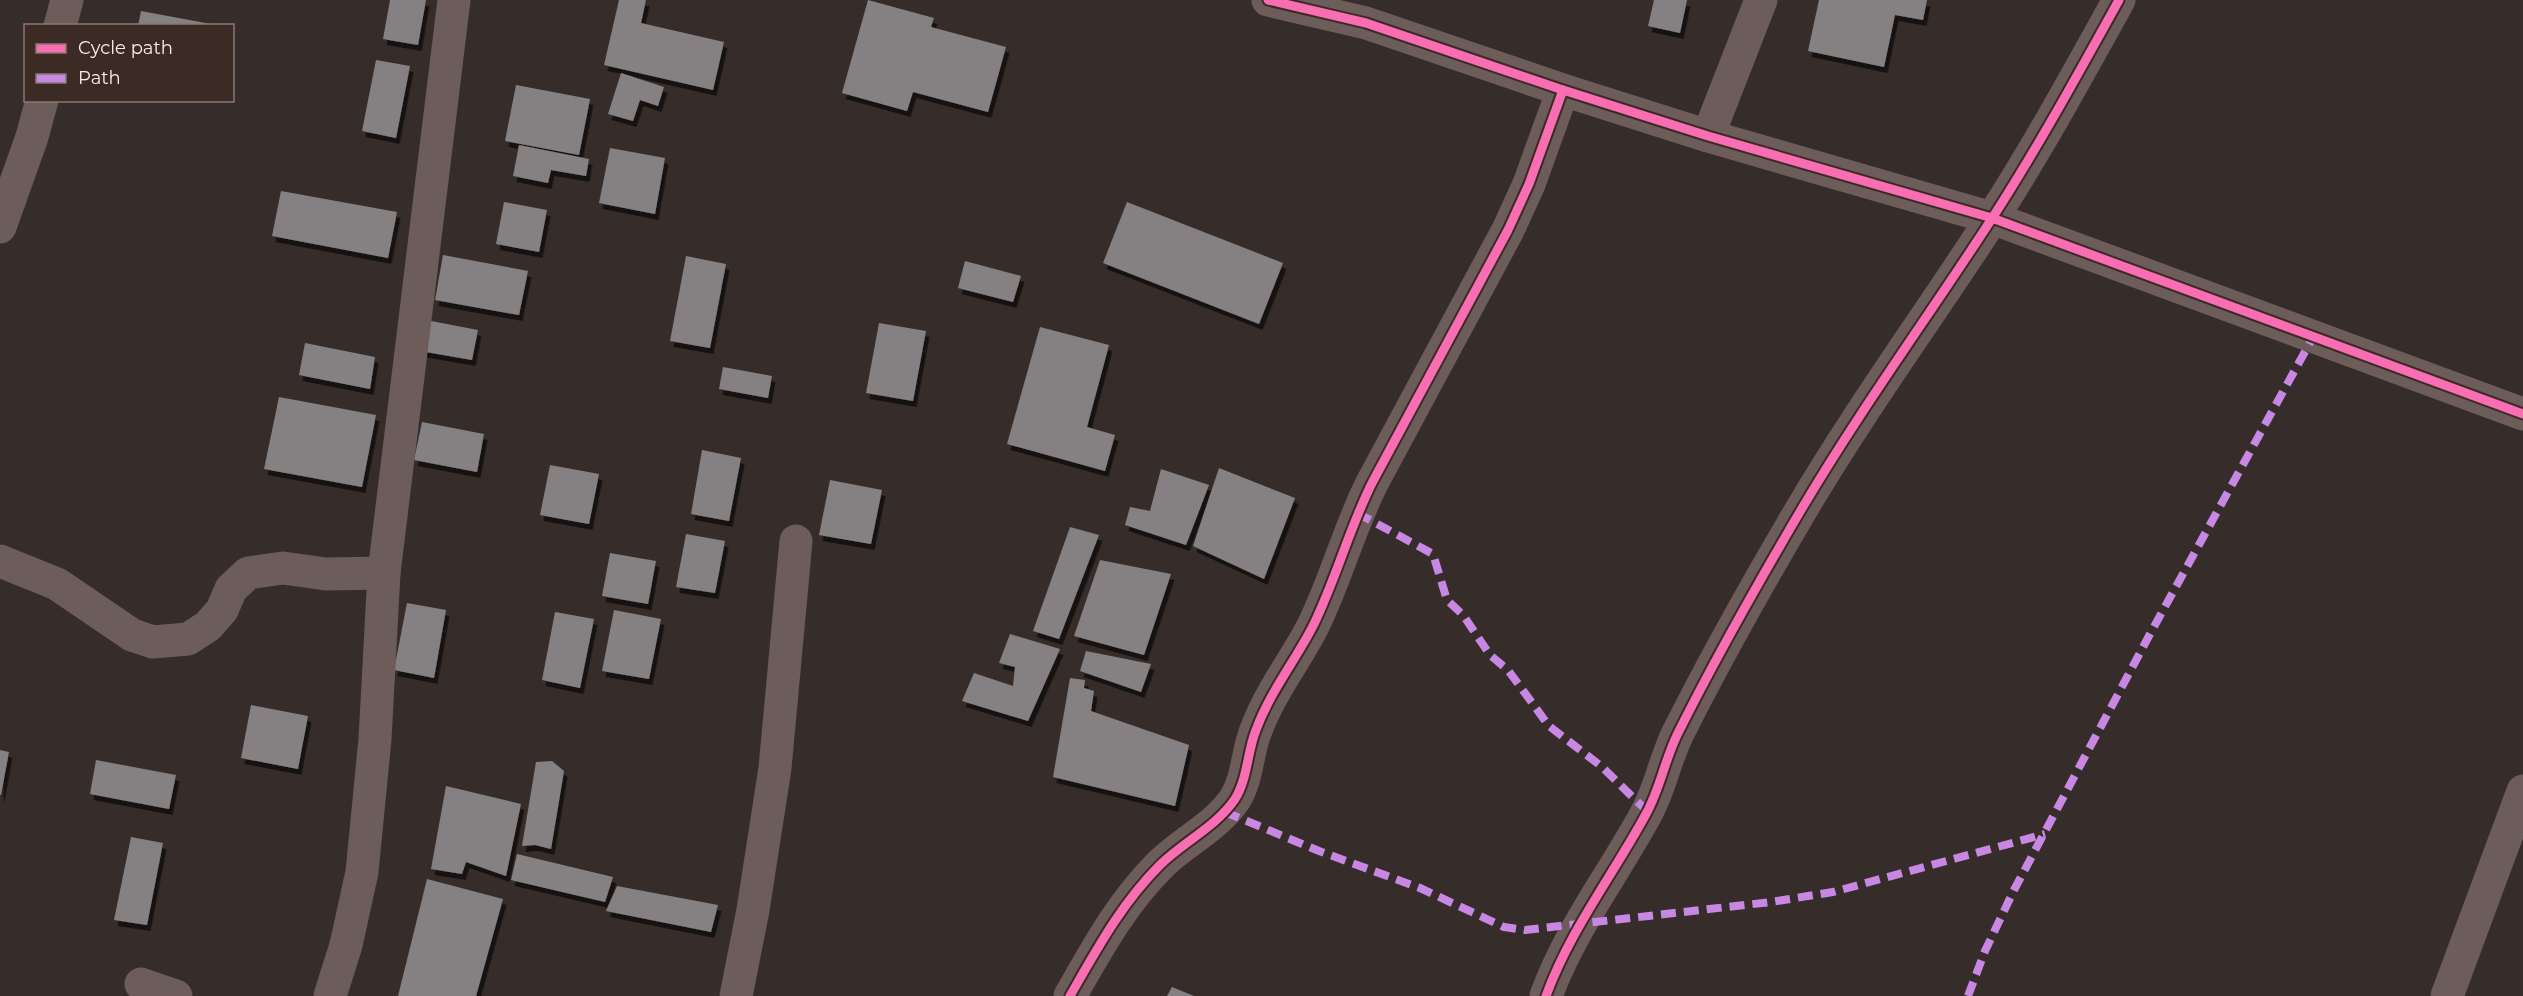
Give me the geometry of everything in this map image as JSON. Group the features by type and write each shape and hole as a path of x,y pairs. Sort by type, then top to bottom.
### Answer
{"street":[{"path":"61,24 67,0"},
{"path":"330,996 346,945 362,872 375,739 384,573 454,0"},
{"path":"1268,0 1369,11 1563,90 1708,136 1992,218 2523,414"},
{"path":"1708,136 1761,0"},
{"path":"1546,996 1554,975 1581,923 1648,812 1677,736 1718,656 1799,513 1836,450 1992,218 2070,89 2119,0"},
{"path":"1070,996 1117,914 1160,865 1226,812 1236,796 1255,731 1290,663 1312,627 1367,493 1508,230 1529,184 1563,90"},
{"path":"0,228 32,137 41,102"},
{"path":"736,996 753,910 775,768 796,541"},
{"path":"0,561 57,584 132,635 153,642 188,639 208,626 222,610 231,589 248,573 283,568 326,574 384,573"},
{"path":"2446,996 2523,791"},
{"path":"141,984 176,996"}],"building":[{"path":"390,0 426,0 418,45 383,39"},
{"path":"619,0 646,0 641,23 724,42 713,90 604,65"},
{"path":"868,0 934,18 931,27 1006,47 988,112 913,92 907,111 842,93"},
{"path":"1654,0 1687,0 1680,33 1648,26"},
{"path":"1819,0 1927,0 1923,20 1895,15 1884,67 1808,51"},
{"path":"141,11 211,24 138,24"},
{"path":"376,60 410,66 396,138 362,131"},
{"path":"621,73 664,87 658,106 640,100 633,121 608,114"},
{"path":"516,85 590,99 579,155 505,141"},
{"path":"519,145 589,159 586,176 551,170 548,183 513,176"},
{"path":"610,148 665,158 655,214 599,203"},
{"path":"281,191 397,212 388,258 272,236"},
{"path":"504,202 547,210 539,252 496,244"},
{"path":"1127,202 1283,263 1259,324 1103,263"},
{"path":"443,255 528,271 519,315 435,300"},
{"path":"686,256 726,264 710,348 670,341"},
{"path":"965,261 1021,276 1013,302 958,288"},
{"path":"426,320 478,330 472,360 420,351"},
{"path":"879,323 926,331 913,401 866,393"},
{"path":"1040,327 1109,345 1087,427 1115,435 1105,471 1007,444"},
{"path":"305,343 375,357 370,389 299,375"},
{"path":"723,367 772,376 768,398 719,389"},
{"path":"279,397 376,415 362,487 264,469"},
{"path":"422,422 484,434 477,472 414,460"},
{"path":"702,450 741,458 729,521 691,514"},
{"path":"550,465 599,474 589,524 540,515"},
{"path":"1219,468 1295,498 1264,579 1193,546"},
{"path":"1161,469 1209,485 1186,545 1125,525 1130,507 1150,511"},
{"path":"830,480 882,490 871,544 819,535"},
{"path":"1070,527 1099,535 1059,639 1033,631"},
{"path":"686,534 725,541 715,593 676,587"},
{"path":"610,553 656,561 648,604 602,596"},
{"path":"1100,560 1171,574 1144,655 1074,636"},
{"path":"407,603 446,610 434,678 394,670"},
{"path":"614,610 661,619 649,679 602,671"},
{"path":"555,612 594,619 580,688 542,680"},
{"path":"1010,634 1060,649 1028,721 962,701 974,673 1013,686 1015,667 999,663"},
{"path":"1086,651 1151,664 1141,692 1080,671"},
{"path":"1070,678 1085,680 1084,688 1094,691 1091,711 1189,745 1175,806 1053,777"},
{"path":"251,705 308,716 298,769 241,758"},
{"path":"0,750 9,752 1,795 0,795"},
{"path":"96,760 176,775 169,809 90,794"},
{"path":"552,761 564,771 551,849 535,845 522,846 536,762"},
{"path":"446,786 521,804 506,876 466,862 462,874 431,869"},
{"path":"131,837 163,843 147,925 114,920"},
{"path":"517,854 613,877 605,902 511,880"},
{"path":"427,879 503,899 476,996 398,996"},
{"path":"617,886 718,905 711,932 606,911"},
{"path":"1172,987 1194,996 1167,996"}],"marked path":[{"path":"1968,996 1985,951 2014,890 2150,634 2313,337"},
{"path":"1357,513 1433,554 1447,600 1463,615 1490,655 1508,670 1549,726 1601,766 1648,812"},
{"path":"1225,812 1319,851 1420,888 1504,927 1525,930 1771,902 1833,892 2045,834"}],"cycle path":[{"path":"1268,0 1366,23 1563,90 1708,136 1992,218 2523,414"},
{"path":"1546,996 1579,925 1646,814 1678,733 1769,565 1847,436 2008,193 2119,0"},
{"path":"1070,996 1110,928 1133,895 1160,865 1209,826 1235,799 1262,716 1313,626 1372,483 1508,230 1529,184 1563,90"}]}
